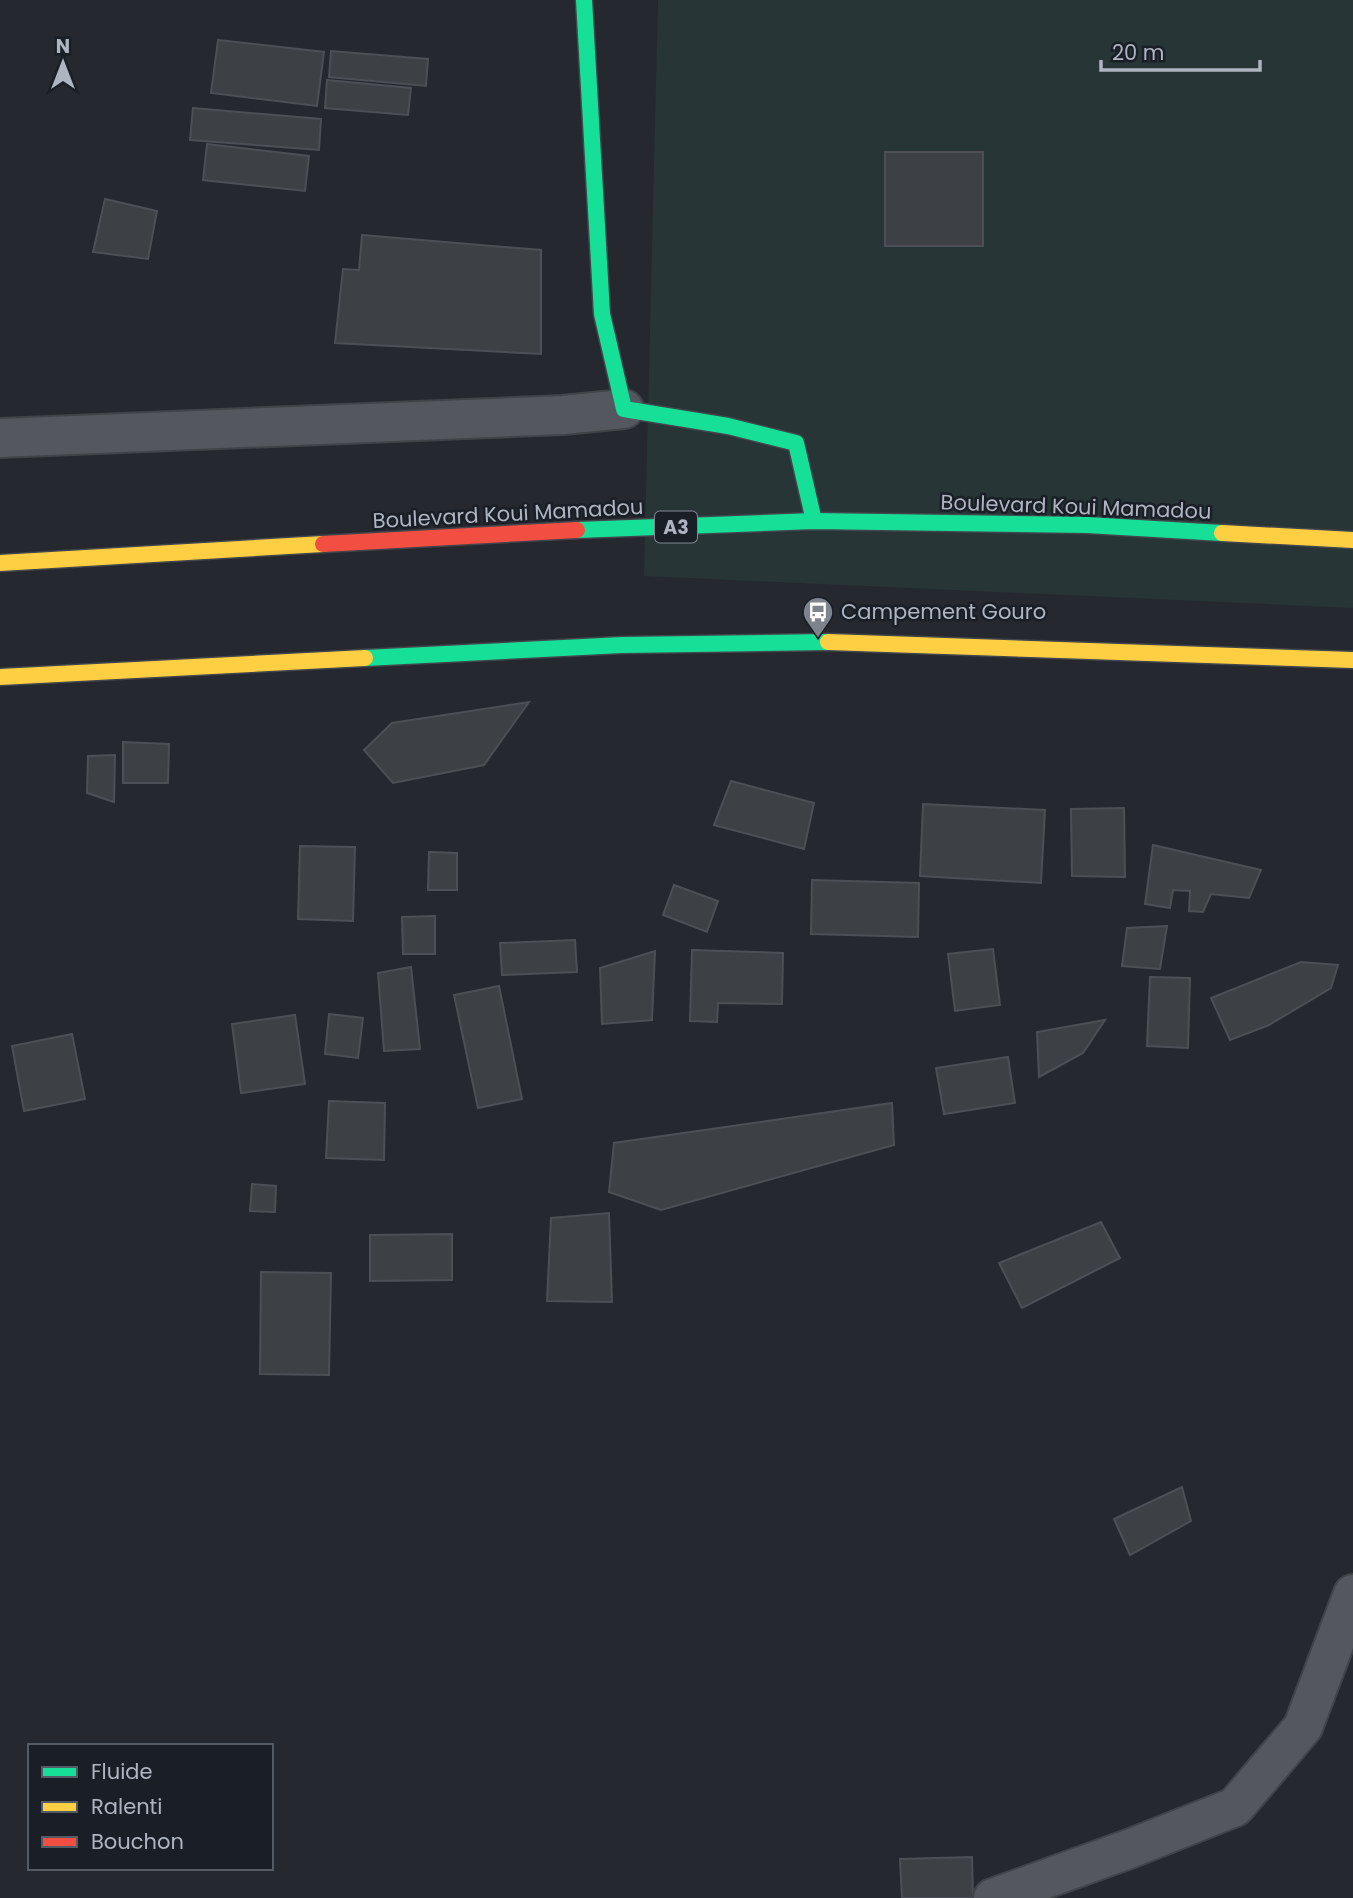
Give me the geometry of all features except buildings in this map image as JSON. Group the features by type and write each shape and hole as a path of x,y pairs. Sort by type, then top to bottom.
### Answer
{"main road":[{"path":"584,0 601,314 624,409 728,426 796,443 814,521"},
{"name":"Boulevard Koui Mamadou","path":"0,563 488,534 814,521 1087,525 1353,541"},
{"path":"0,677 622,645 830,642 1353,660"}],"street":[{"path":"0,438 563,415 624,409"},
{"path":"993,1898 1235,1807 1303,1727 1353,1594"}],"shaded area":[{"path":"658,0 1353,0 1353,608 644,576"}],"traffic: fast":[{"path":"584,0 602,314 624,409 728,426 796,443 814,521"},
{"path":"577,530 814,521 1087,525 1222,533"},
{"path":"365,658 622,645 828,642"}],"traffic: slow":[{"path":"1222,533 1353,540"},
{"path":"0,563 323,544"},
{"path":"828,642 1353,660"},
{"path":"0,677 365,658"}],"traffic: jam":[{"path":"323,544 577,530"}],"place":[{"name":"Campement Gouro","path":"818,639"}]}
